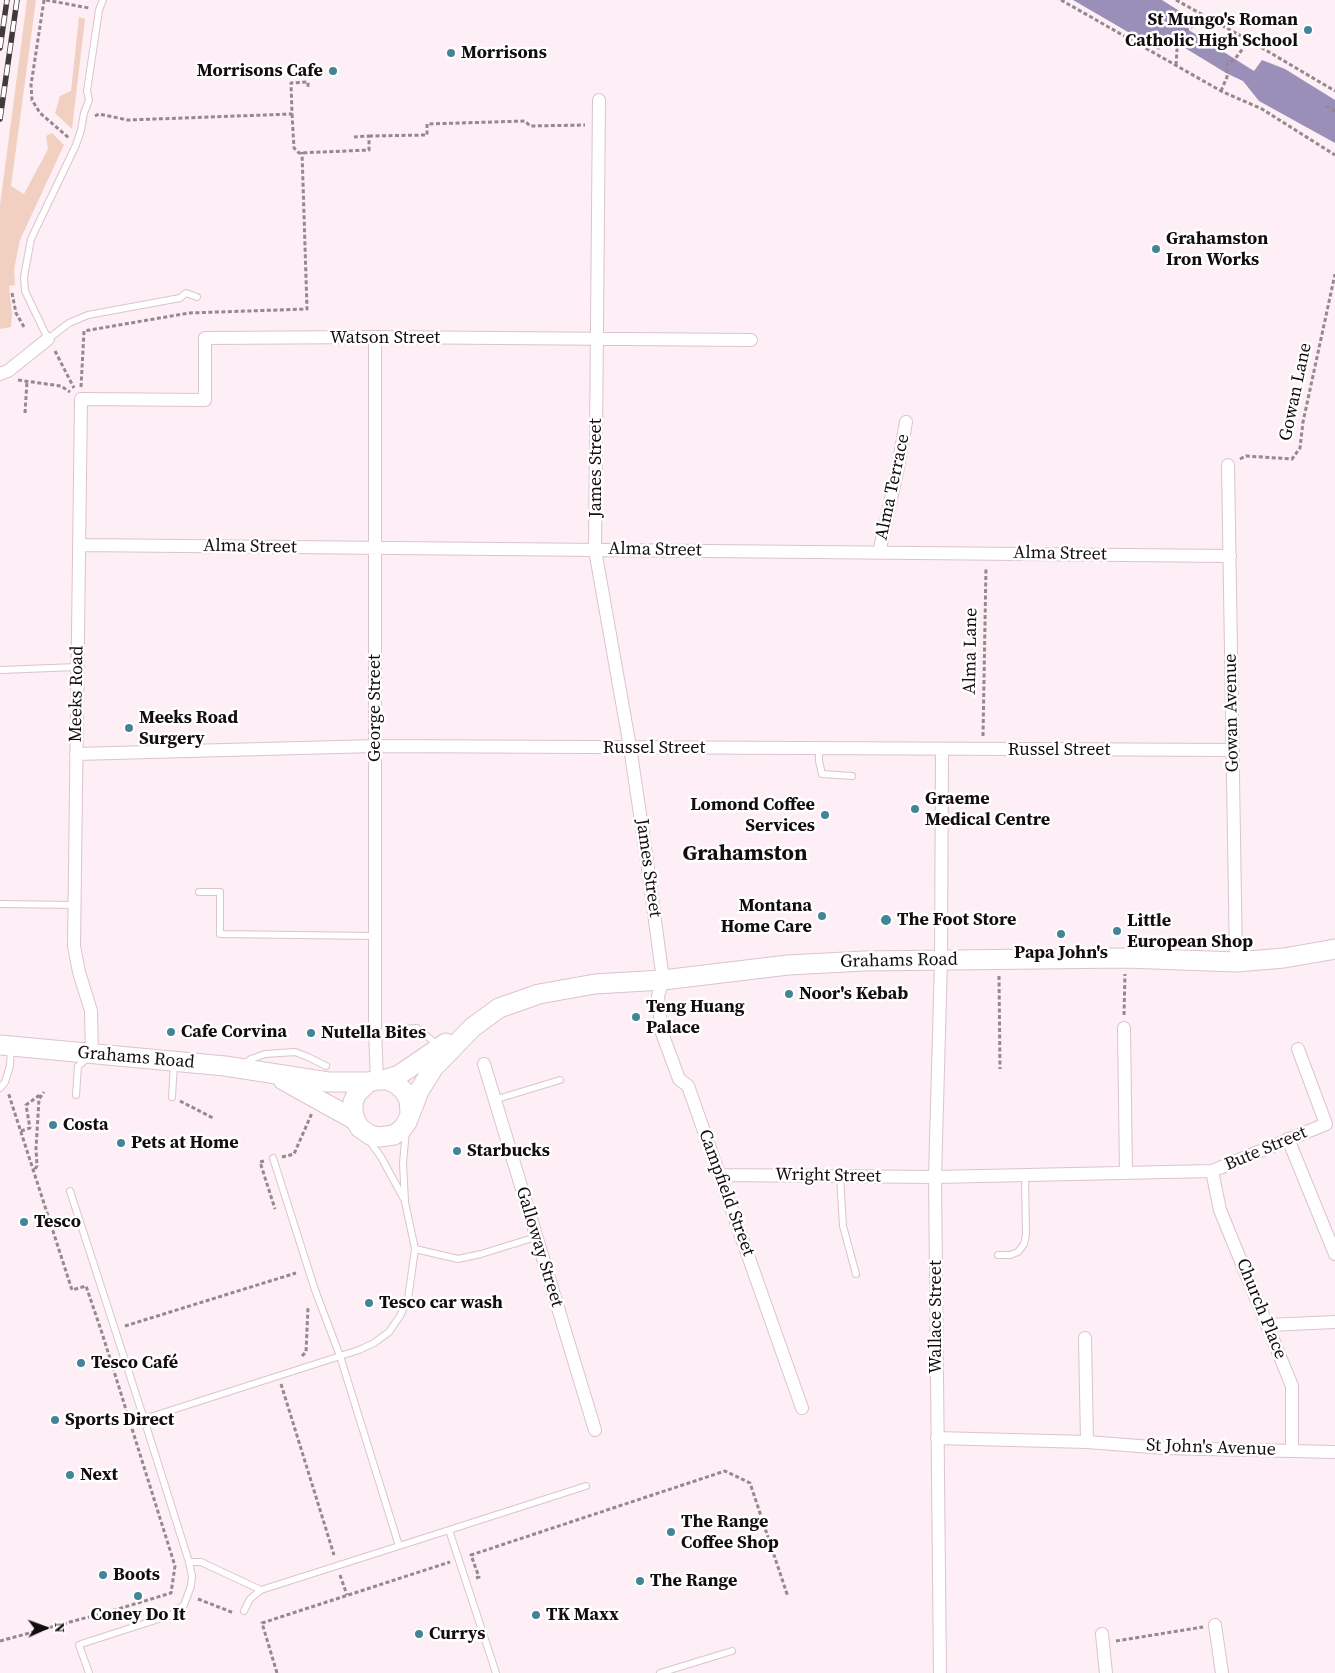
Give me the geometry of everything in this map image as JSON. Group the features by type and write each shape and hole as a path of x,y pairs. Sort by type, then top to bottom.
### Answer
{"main road":[{"name":"Grahams Road","path":"6,1045 174,1061 328,1082 377,1080 399,1075 499,1008 539,994 594,984 663,980 788,965 864,961 1126,958 1236,962 1335,951"},
{"name":"Grahams Road","path":"408,1117 419,1091 434,1067 473,1027"},
{"name":"Grahams Road","path":"271,1074 318,1099 357,1124"},
{"path":"377,1080 395,1083 404,1091 409,1100 408,1117 402,1129 385,1137 370,1135 357,1124 353,1112 353,1102 357,1093 377,1080"}],"street":[{"name":"James Street","path":"599,100 595,550 630,748 663,980"},
{"name":"Watson Street","path":"81,399 205,400 205,338 375,337 751,340"},
{"name":"George Street","path":"375,337 375,1031 377,1080"},
{"path":"6,375 48,339"},
{"name":"Meeks Road","path":"81,399 74,905 76,959 92,1011 92,1054"},
{"name":"Alma Terrace","path":"879,552 906,422"},
{"name":"Gowan Avenue","path":"1232,462 1230,556 1236,962"},
{"name":"Alma Street","path":"79,545 1230,556"},
{"name":"Russel Street","path":"76,754 375,746 1233,750"},
{"name":"Wallace Street","path":"940,1673 935,1177 941,961 942,749"},
{"name":"Campfield Street","path":"663,980 658,996 662,1033 680,1079 688,1086 802,1408"},
{"path":"1124,1028 1126,1173"},
{"name":"Bute Street","path":"935,1177 1212,1171 1326,1124 1298,1050"},
{"name":"Galloway Street","path":"484,1064 595,1430"},
{"path":"1288,1140 1335,1254"},
{"name":"Church Place","path":"1212,1171 1220,1210 1292,1386 1292,1450"},
{"name":"Wright Street","path":"720,1175 935,1177"},
{"path":"1268,1325 1335,1322"},
{"path":"1085,1338 1087,1442"},
{"name":"St John's Avenue","path":"937,1438 1087,1442 1165,1448 1335,1452"},
{"path":"1215,1625 1222,1673"},
{"path":"1102,1639 1106,1673"}],"lane":[{"path":"103,0 99,10 87,91 89,100 76,145 31,239 24,277 24,292 48,339 69,323 88,315 180,298 188,290 197,297"},
{"path":"1,670 77,667"},
{"path":"819,748 822,774 852,776"},
{"path":"199,892 220,892 220,934 375,936"},
{"path":"0,904 74,905"},
{"path":"388,1030 417,1028 440,1047"},
{"path":"0,1088 5,1082 10,1066 6,1045"},
{"path":"242,1069 246,1062 258,1056 295,1052 326,1066"},
{"path":"76,1095 78,1066 92,1054"},
{"path":"172,1097 174,1061"},
{"path":"494,1100 560,1080"},
{"path":"144,1419 359,1350 374,1343 389,1332 400,1316 408,1299 415,1249 405,1202 403,1163 408,1117"},
{"path":"357,1124 381,1157 405,1202"},
{"path":"273,1158 328,1329 340,1356 399,1546"},
{"path":"998,1255 1010,1255 1018,1252 1024,1244 1026,1235 1025,1175"},
{"path":"840,1176 843,1226 856,1274"},
{"path":"70,1191 144,1419 192,1576 184,1605 171,1615 80,1644 89,1673"},
{"path":"415,1249 458,1259 536,1237"},
{"path":"243,1613 250,1599 261,1590 586,1486"},
{"path":"450,1530 496,1673"},
{"path":"189,1562 202,1562 261,1590"},
{"path":"660,1673 732,1651"}],"path":[{"path":"76,145 56,125 40,113 32,100 31,85 45,0 99,10"},
{"path":"1061,0 1221,91 1262,109 1335,155"},
{"path":"1176,0 1335,91"},
{"path":"1176,66 1178,34 1199,23 1203,15"},
{"path":"1221,91 1226,77 1227,64 1235,59 1244,47 1252,42"},
{"path":"308,88 308,82 291,83 294,148 300,152 369,150 369,136"},
{"path":"1326,106 1335,112"},
{"path":"94,116 99,114 128,120 292,114"},
{"path":"354,137 427,135 427,124 525,121 530,126 599,125"},
{"path":"81,399 84,331 189,313 307,309 302,152"},
{"name":"Gowan Lane","path":"1232,462 1246,456 1292,459 1300,448 1303,422 1335,274"},
{"path":"24,292 12,292 16,313 24,327"},
{"path":"48,339 81,399"},
{"path":"6,375 27,381 61,386 81,399"},
{"path":"25,413 27,381"},
{"name":"Alma Lane","path":"983,749 986,554"},
{"path":"1124,1028 1126,958"},
{"path":"999,960 1000,1069"},
{"path":"0,1642 171,1592 175,1566 86,1286 72,1290 5,1082"},
{"path":"21,1131 30,1128 26,1105 44,1092 40,1100 36,1149 37,1166 34,1169"},
{"path":"172,1097 212,1118"},
{"path":"277,1213 260,1162 294,1154 318,1099"},
{"path":"294,1265 298,1280"},
{"path":"100,1334 296,1273"},
{"path":"302,1356 306,1352 308,1309 306,1301"},
{"path":"278,1376 347,1596"},
{"path":"256,1621 262,1624 450,1561 458,1584 479,1577 471,1555 725,1471 750,1483 788,1597"},
{"path":"172,1588 243,1613"},
{"path":"262,1624 277,1673"},
{"path":"1102,1639 1215,1625"}],"shaded area":[{"path":"27,0 36,0 11,186 24,194 48,149 46,136 52,133 64,145 20,240 14,269 15,285 9,286 12,314 11,327 0,329 0,205"},
{"path":"1073,0 1162,0 1181,12 1176,22 1254,71 1262,60 1285,69 1335,100 1335,143 1259,101 1243,81 1226,73 1167,37 1159,50"},
{"path":"79,17 85,19 72,129 55,113 60,96 71,91"}],"railway":[{"path":"0,48 7,0"},
{"path":"0,119 17,0"}],"place":[{"name":"St Mungo's Roman Catholic High School","path":"1308,30"},
{"name":"Morrisons","path":"451,53"},
{"name":"Morrisons Cafe","path":"333,71"},
{"name":"Grahamston Iron Works","path":"1156,249"},
{"name":"Meeks Road Surgery","path":"129,728"},
{"name":"Graeme Medical Centre","path":"915,809"},
{"name":"Lomond Coffee Services","path":"825,815"},
{"name":"Montana Home Care","path":"822,916"},
{"name":"The Foot Store","path":"886,920"},
{"name":"Little European Shop","path":"1117,931"},
{"name":"Papa John's","path":"1061,934"},
{"name":"Noor's Kebab","path":"789,994"},
{"name":"Teng Huang Palace","path":"636,1017"},
{"name":"Cafe Corvina","path":"171,1032"},
{"name":"Nutella Bites","path":"311,1033"},
{"name":"Costa","path":"53,1125"},
{"name":"Pets at Home","path":"121,1143"},
{"name":"Starbucks","path":"457,1151"},
{"name":"Tesco","path":"24,1222"},
{"name":"Tesco car wash","path":"369,1303"},
{"name":"Tesco Café","path":"81,1363"},
{"name":"Sports Direct","path":"55,1420"},
{"name":"Next","path":"70,1475"},
{"name":"The Range Coffee Shop","path":"671,1532"},
{"name":"Boots","path":"103,1575"},
{"name":"The Range","path":"640,1581"},
{"name":"Coney Do It","path":"138,1596"},
{"name":"TK Maxx","path":"536,1615"},
{"name":"Currys","path":"419,1634"}],"district":[{"name":"Grahamston","path":"745,854"}]}
